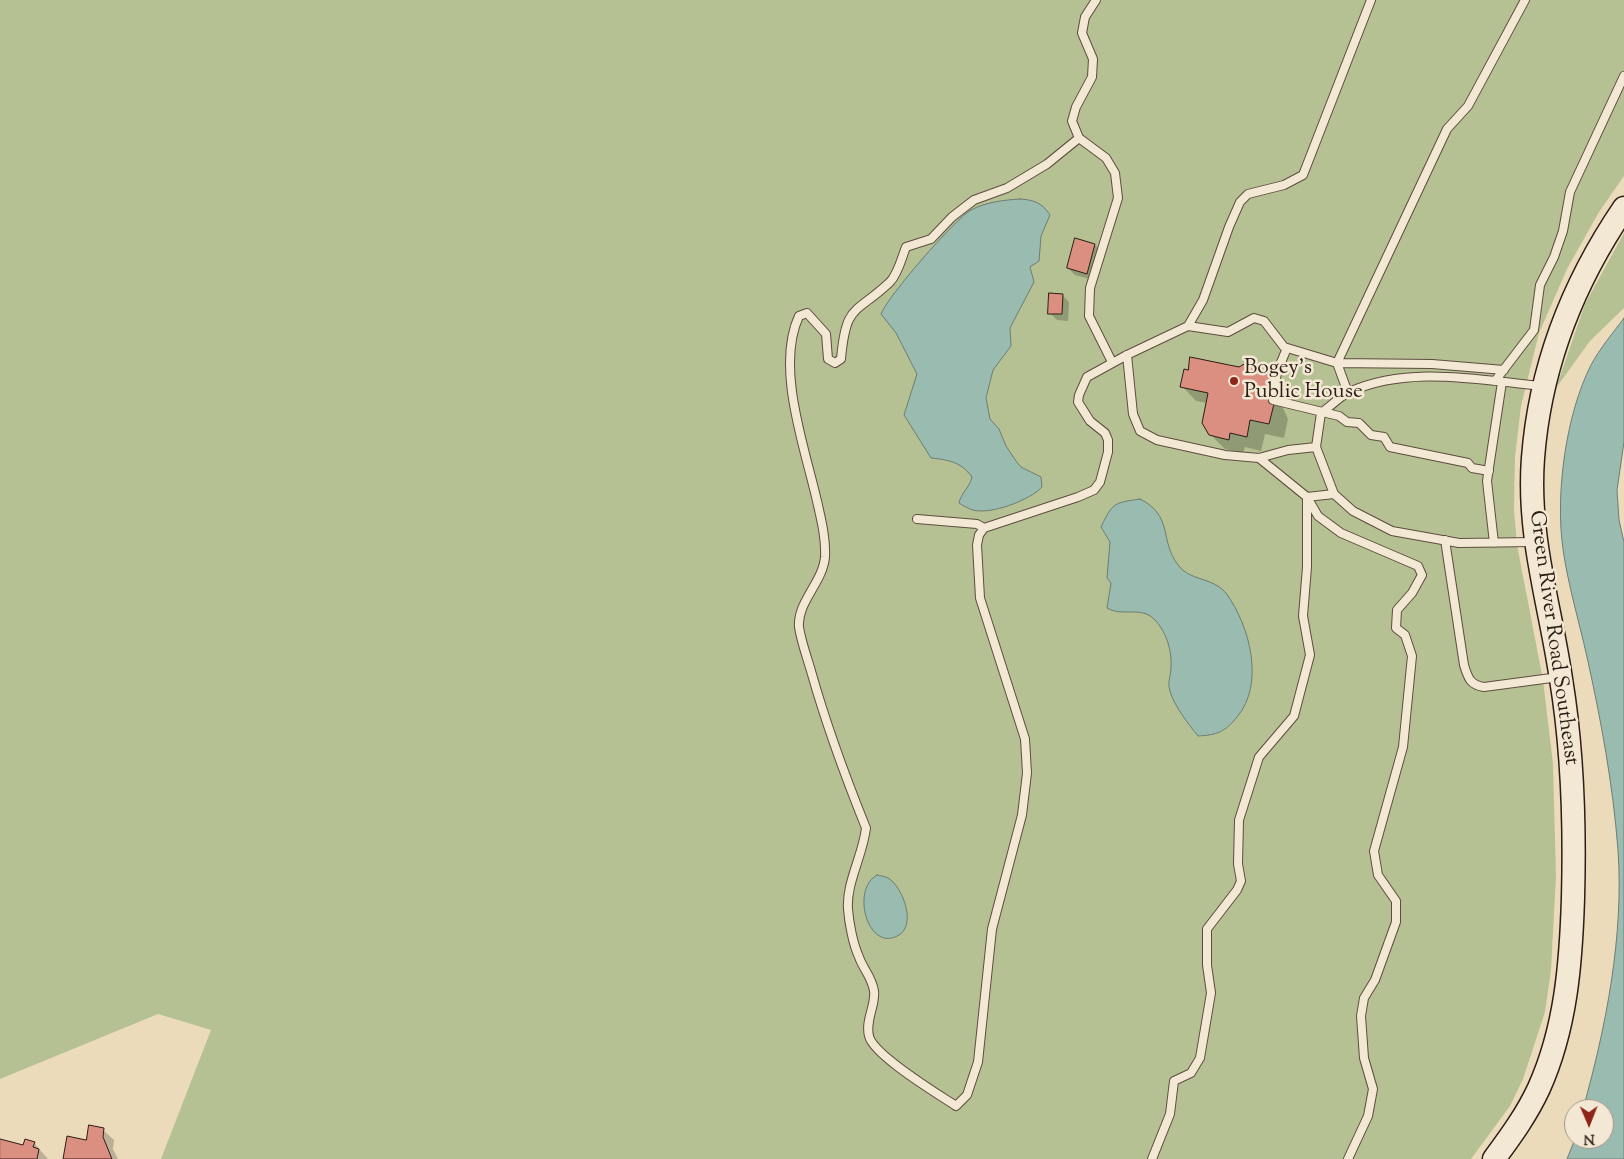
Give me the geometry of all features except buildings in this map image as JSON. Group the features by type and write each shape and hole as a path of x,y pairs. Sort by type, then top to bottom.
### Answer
{"street":[{"name":"Green River Road Southeast","path":"1494,1159 1526,1115 1540,1086 1562,1016 1569,972 1574,876 1571,763 1561,677 1544,595 1536,542 1532,509 1533,459 1544,386 1556,339 1583,277 1624,208"}],"lane":[{"path":"1096,0 1084,17 1082,32 1093,59 1092,78 1076,107 1072,121 1079,138 1106,158 1115,173 1118,198 1090,288 1089,316 1112,362"},
{"path":"1188,326 1203,300 1240,202 1248,194 1284,185 1303,175 1371,0"},
{"path":"1348,393 1337,363 1447,129 1468,106 1525,0"},
{"path":"1494,543 1487,481 1499,382 1504,370 1534,330 1540,285 1560,240 1570,192 1624,76"},
{"path":"984,528 977,545 980,598 1025,739 1027,773 1022,815 992,929 978,1062 968,1095 956,1106 879,1053 869,1038 870,1010 875,993 870,975 859,958 848,908 850,884 864,847 866,828 818,696 799,628 799,616 825,559 825,544 821,518 794,400 791,341 793,328 799,316 807,313 826,334 828,359 835,363 840,358 846,324 854,309 892,281 906,247 931,239 952,217 974,200 1007,188 1047,164 1079,138"},
{"path":"917,519 977,524 984,528 1094,490 1100,482 1108,452 1108,440 1105,434 1086,416 1078,402 1079,394 1087,377 1112,362 1188,326 1228,332 1254,318 1264,320 1276,338 1287,348 1337,363 1432,364 1504,370"},
{"path":"1287,348 1277,372 1273,400 1339,416 1347,422 1359,423 1371,435 1384,437 1390,446 1468,463 1472,468 1489,471"},
{"path":"1127,355 1133,414 1140,431 1157,440 1225,455 1259,458 1288,450 1316,447"},
{"path":"1536,542 1459,543 1392,530 1352,511 1334,494 1316,447 1321,413 1348,393 1390,379 1442,376 1544,386"},
{"path":"1259,458 1307,497 1318,516 1341,533 1418,566 1422,575 1412,593 1397,610 1396,628 1405,635 1412,656 1403,747 1374,851 1378,875 1396,901 1396,922 1375,980 1364,998 1362,1016 1364,1058 1373,1090 1368,1116 1348,1159"},
{"path":"1307,497 1334,494"},
{"path":"1152,1159 1170,1114 1174,1081 1191,1073 1200,1058 1211,993 1207,965 1207,929 1237,890 1241,880 1238,864 1239,820 1259,757 1294,716 1310,655 1303,616 1307,567 1307,497"},
{"path":"1445,540 1464,666 1469,680 1475,686 1484,687 1561,677"}],"green space":[{"path":"0,0 1624,0 1624,176 1599,212 1567,269 1539,333 1521,406 1515,457 1514,510 1517,545 1543,680 1553,764 1556,876 1551,970 1545,1012 1523,1079 1510,1106 1471,1159 161,1159 211,1030 158,1014 0,1079"},
{"path":"1624,233 1624,308 1590,341 1556,388 1585,304"}],"water":[{"path":"1020,199 1038,203 1050,215 1041,236 1039,261 1030,267 1034,282 1010,328 1011,346 993,370 986,398 990,419 999,429 1006,446 1021,467 1041,477 1042,487 1029,497 1010,505 990,510 973,510 959,503 972,477 959,465 931,458 904,415 917,374 896,333 881,314 908,276 951,228 971,210 989,203"},
{"path":"1624,318 1624,442 1617,490 1619,520 1624,542 1624,1159 1567,1159 1571,1149 1614,1149 1614,1099 1586,1099 1606,1014 1616,948 1619,882 1616,826 1606,753 1565,562 1560,504 1565,455 1575,407 1591,365"},
{"path":"1140,499 1158,513 1165,529 1172,556 1178,565 1188,574 1221,588 1235,606 1242,622 1251,655 1252,672 1250,688 1246,704 1237,717 1216,734 1198,736 1173,699 1169,685 1171,655 1159,624 1149,615 1143,613 1119,612 1107,608 1111,583 1107,578 1110,542 1101,527 1108,513 1115,505"},
{"path":"877,875 887,877 893,882 906,905 907,923 904,930 899,935 888,938 879,936 871,928 866,917 865,893 869,882"}],"place":[{"name":"Bogey's Public House","path":"1234,381"}]}
